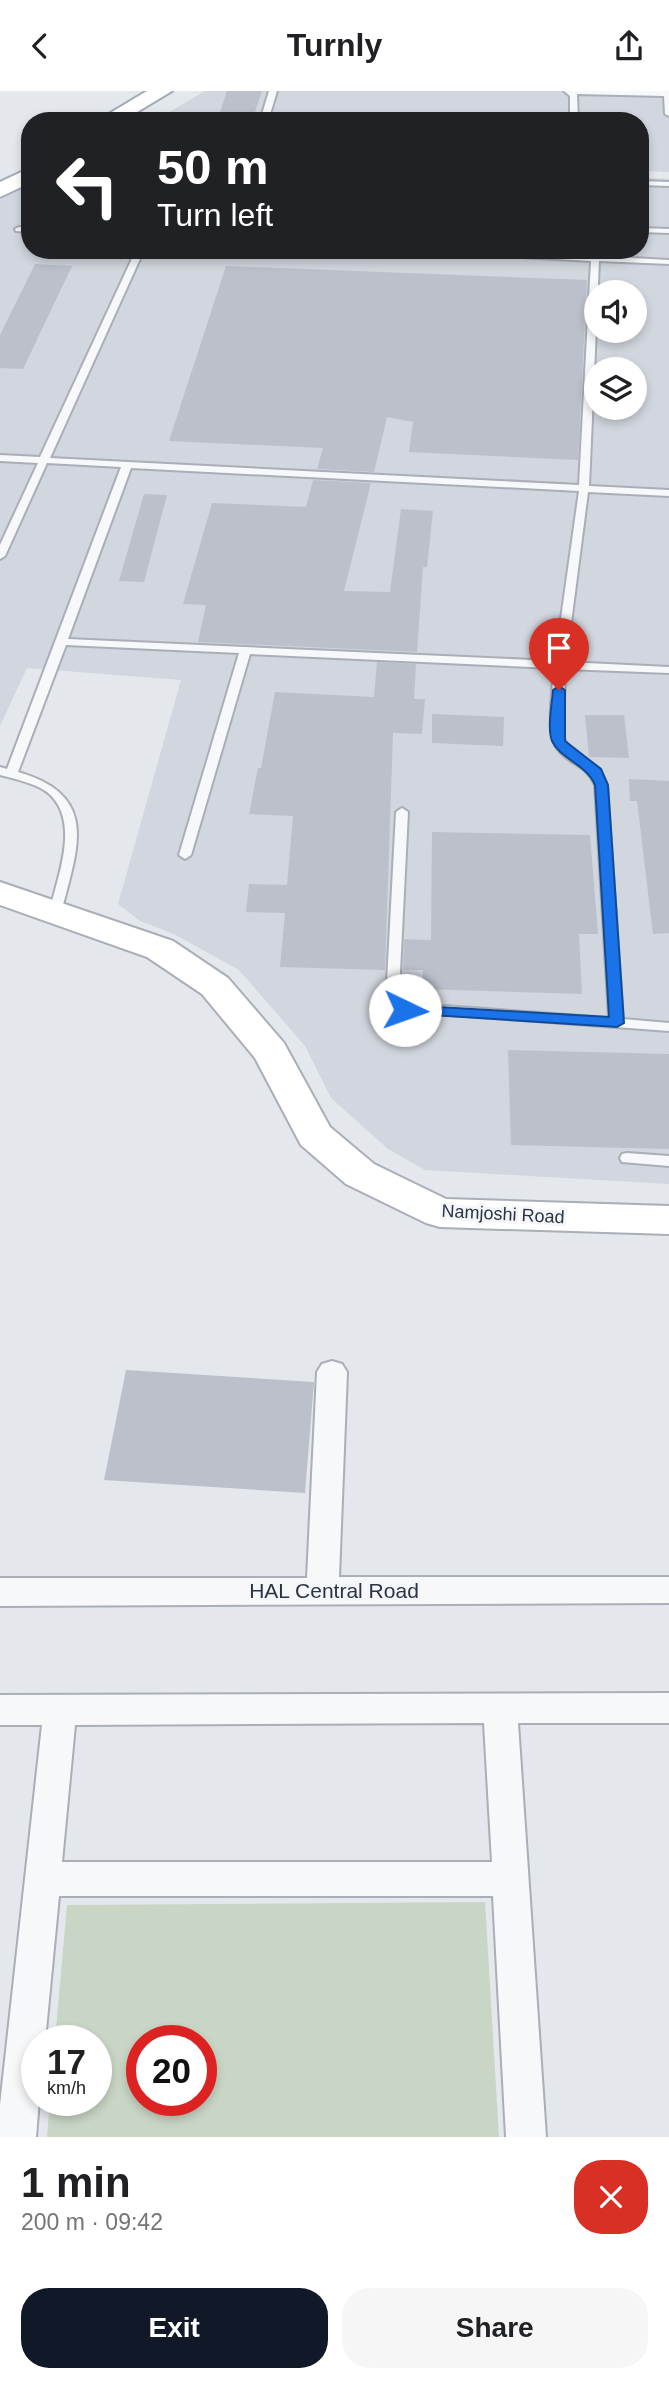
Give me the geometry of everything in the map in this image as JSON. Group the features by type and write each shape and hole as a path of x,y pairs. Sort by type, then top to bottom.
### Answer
{"main road":[{"path":"124,112 162,91"},
{"path":"146,112 184,91"},
{"path":"0,177 21,166"},
{"path":"0,191 21,179"},
{"name":"Namjoshi Road","path":"0,893 160,949 215,986 271,1052 315,1136 360,1174 440,1213 669,1220"}],"street":[{"path":"322,1591 332,1372"},
{"name":"HAL Central Road","path":"0,1591 669,1590"},
{"path":"0,1710 669,1708"},
{"path":"500,1709 526,2137"},
{"path":"16,2137 60,1710"},
{"path":"43,1879 511,1879"}],"lane":[{"path":"267,112 273,91"},
{"path":"570,92 668,93 669,114"},
{"path":"570,92 574,95 574,112"},
{"path":"649,183 669,184"},
{"path":"649,230 669,231"},
{"path":"649,258 669,262"},
{"path":"0,556 136,259"},
{"path":"595,259 583,488 560,666 557,737 564,749 596,772 601,785 617,1023"},
{"path":"0,458 669,493"},
{"path":"55,913 72,831 66,804 53,791 5,772 62,642 127,465"},
{"path":"62,642 669,670"},
{"path":"185,855 245,651"},
{"path":"402,812 392,992 395,1004 405,1010 669,1027"},
{"path":"627,1158 669,1161"}],"shaded area":[{"path":"205,91 669,91 669,172 649,171 649,112 169,112"},
{"path":"649,178 669,179 669,1184 425,1170 388,1149 331,1098 305,1046 239,970 174,934 140,921 118,904 181,680 27,668 0,726 0,200 21,189 21,259 649,259"}],"green space":[{"path":"485,1902 499,2137 47,2137 49,2116 112,2116 112,2025 56,2025 67,1905"}],"building":[{"path":"227,91 262,91 255,112 220,112"},
{"path":"35,264 72,266 23,369 0,368 0,335"},
{"path":"226,266 587,280 584,280 578,460 409,452 413,422 387,417 374,472 317,469 323,448 169,441"},
{"path":"313,480 371,483 344,591 390,592 401,509 433,511 427,567 423,567 417,652 198,642 206,605 183,604 212,503 306,507"},
{"path":"144,494 167,495 144,582 119,581"},
{"path":"377,662 416,664 414,699 425,699 422,734 393,733 385,970 280,967 285,913 246,912 249,884 287,885 293,816 249,814 258,768 261,768 275,692 374,697"},
{"path":"432,714 504,717 503,746 432,743"},
{"path":"585,715 624,715 629,758 589,757"},
{"path":"629,779 669,781 669,933 653,934 637,801 630,801"},
{"path":"432,832 590,835 598,934 579,934 582,994 422,989 423,970 403,970 404,939 431,940"},
{"path":"508,1050 669,1054 669,1149 511,1145"},
{"path":"126,1370 314,1382 305,1493 104,1480"}],"route":[{"path":"405,1010 617,1023 601,785 596,772 564,749 557,737 559,690"}]}
